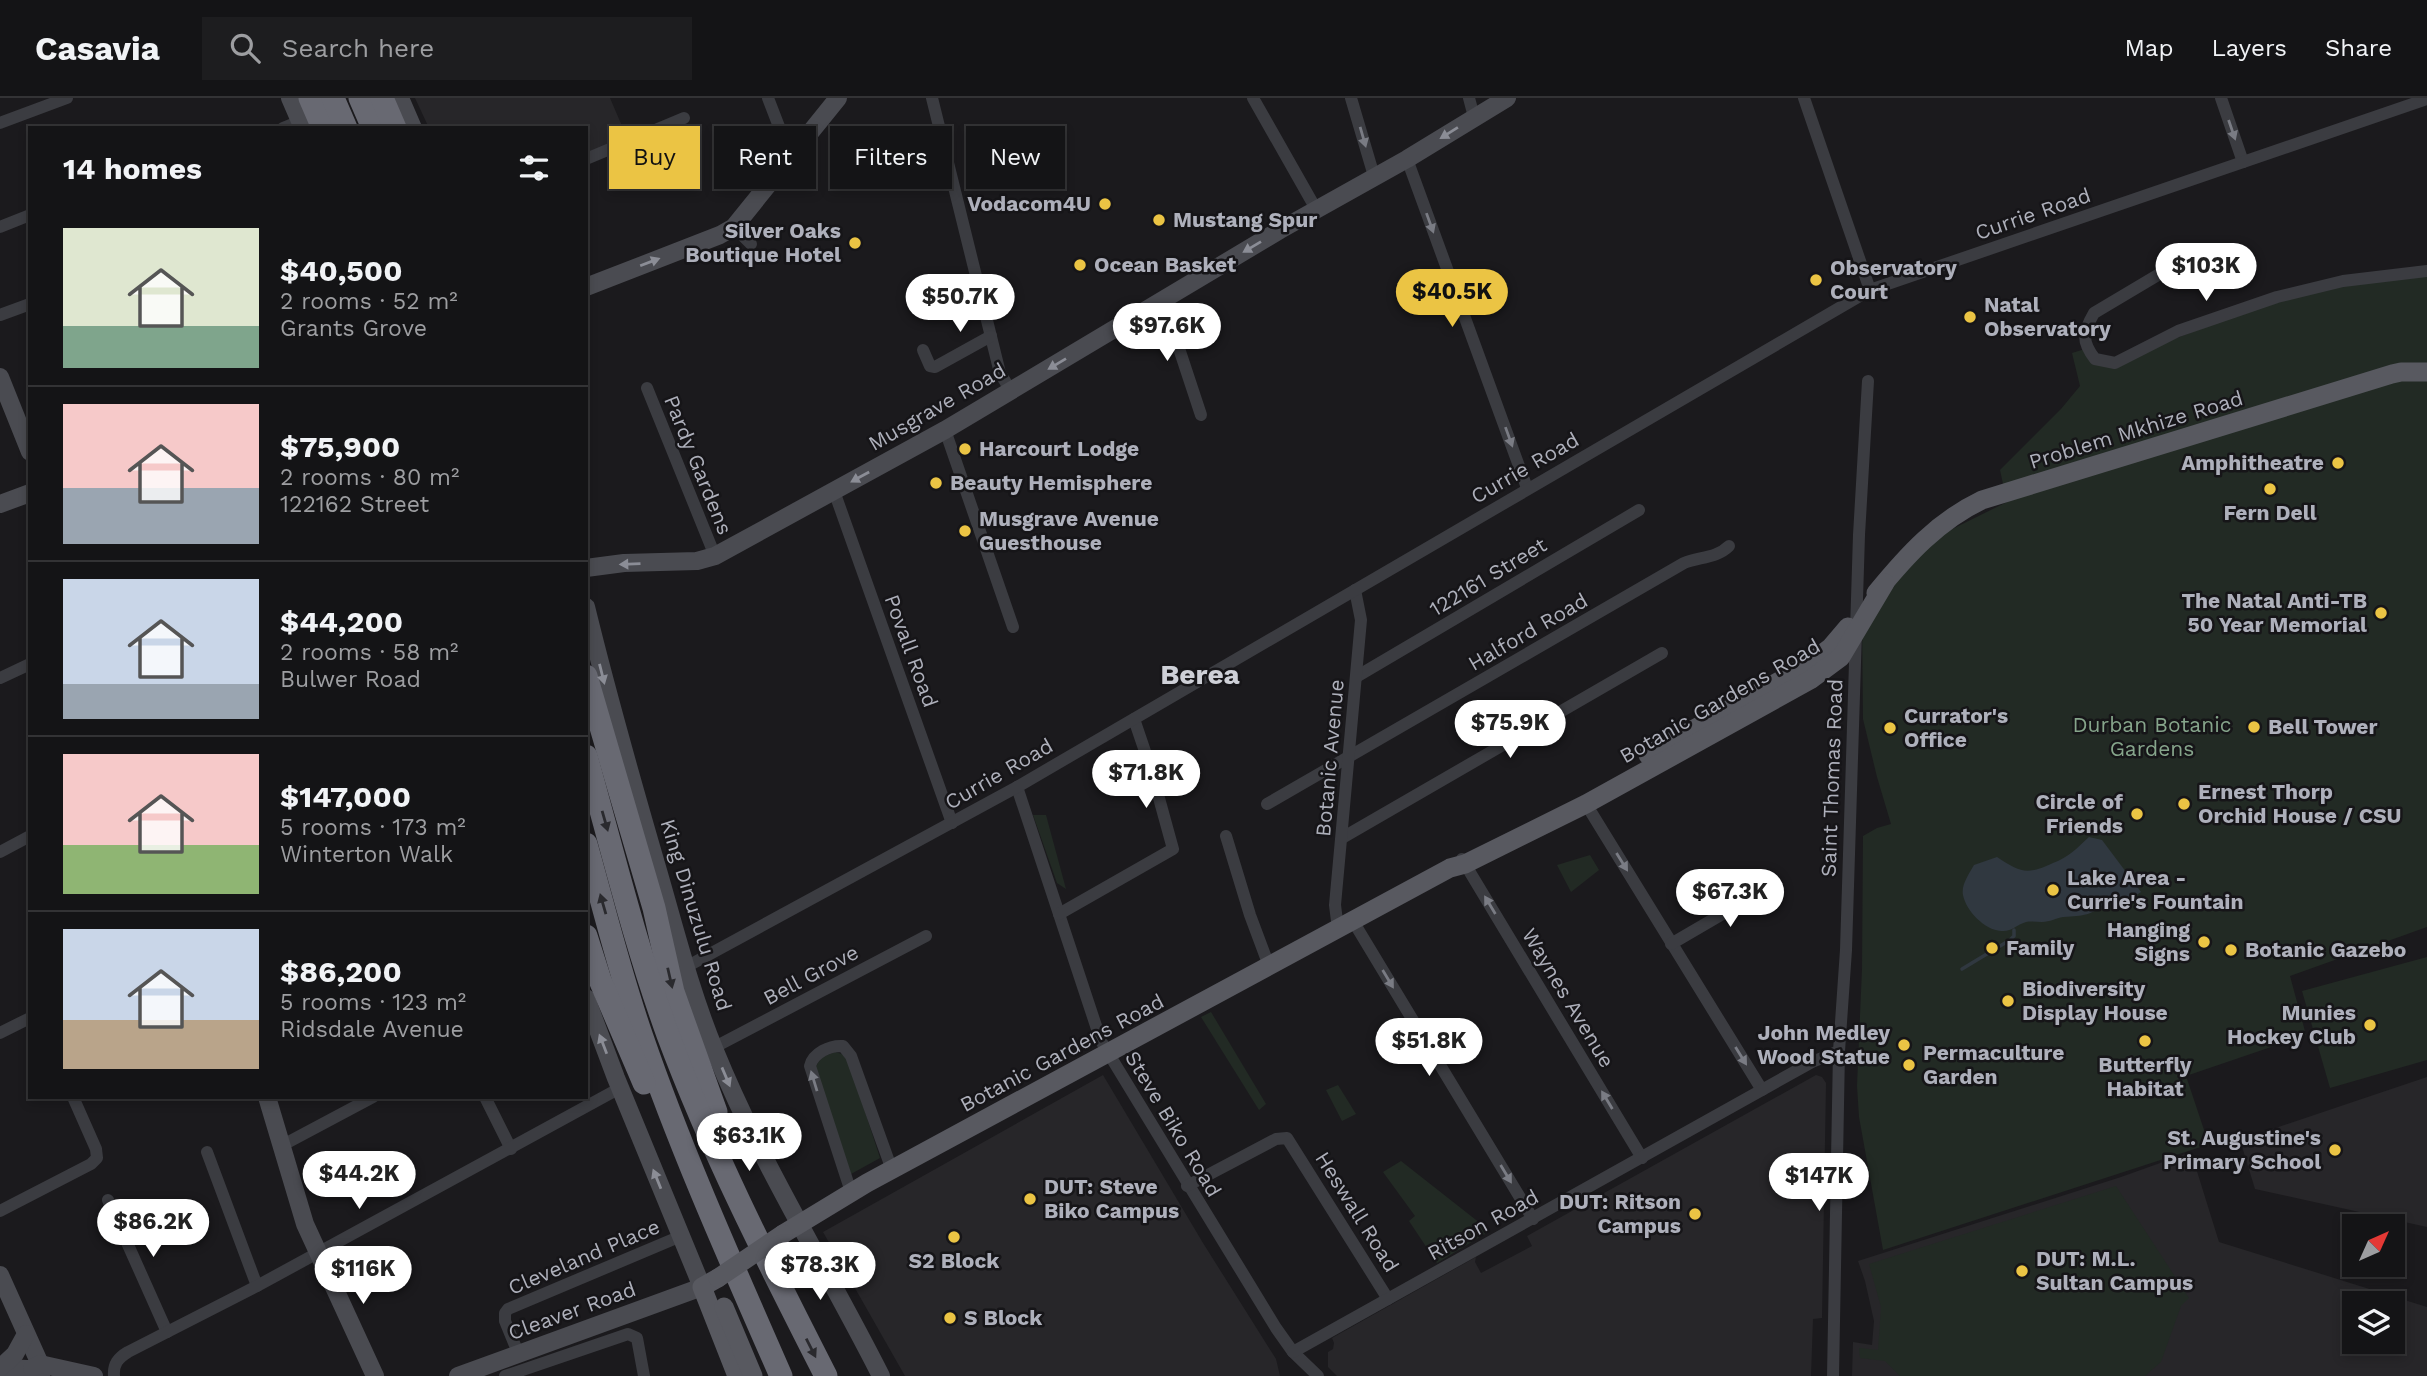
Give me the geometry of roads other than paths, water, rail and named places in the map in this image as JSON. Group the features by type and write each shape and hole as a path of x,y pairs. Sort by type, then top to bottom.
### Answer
{"highway":[{"path":"310,98 322,126"},
{"path":"333,98 345,126"},
{"path":"360,98 372,126"},
{"path":"382,98 394,126"},
{"path":"588,683 647,885 673,992 739,1175 748,1221"},
{"path":"588,763 669,1036 748,1221 825,1376"},
{"path":"588,851 642,1036 723,1245 781,1376"},
{"path":"588,942 624,1038 697,1205 723,1245"}],"main road":[{"path":"290,98 295,126"},
{"path":"400,98 413,126"},
{"path":"816,126 838,98"},
{"name":"Musgrave Road","path":"588,568 697,561 715,556 944,430 1507,98"},
{"path":"588,286 720,235 734,227 765,189"},
{"name":"Problem Mkhize Road","path":"1885,583 1902,561 1927,537 1963,509 1982,500 2392,374 2427,372"},
{"path":"0,377 28,448"},
{"path":"0,504 28,494"},
{"name":"Botanic Gardens Road","path":"711,1282 790,1228 851,1192 1459,863 1805,666 1831,647 1885,583"},
{"name":"Botanic Gardens Road","path":"1459,863 1586,804 1848,661 1859,614"},
{"name":"King Dinuzulu Road","path":"588,615 610,703 686,967 713,1048 760,1152 790,1228 881,1376"},
{"path":"588,1003 681,1237 711,1282 753,1376"},
{"path":"268,1099 305,1224 374,1376"},
{"path":"0,1275 40,1372"},
{"path":"711,1282 737,1376"},
{"name":"Cleaver Road","path":"458,1376 711,1282"},
{"path":"0,1368 15,1354 26,1334"},
{"path":"0,1368 94,1376"}],"street":[{"path":"0,124 67,98"},
{"path":"768,98 779,126"},
{"path":"932,98 1000,373 1011,391"},
{"path":"1254,98 1316,209"},
{"path":"1352,98 1374,176"},
{"path":"1469,98 1474,117"},
{"path":"1804,98 1870,290"},
{"path":"2221,98 2243,162"},
{"name":"Currie Road","path":"686,967 1017,787 1870,290 2243,162 2402,103 2427,99"},
{"path":"588,158 684,118"},
{"path":"1407,159 1527,488"},
{"path":"0,227 28,216"},
{"path":"734,227 751,244"},
{"path":"2178,263 2094,313 2086,326 2084,337 2085,348 2095,359 2115,363 2178,331 2277,297 2343,281 2427,271"},
{"path":"1163,300 1201,415"},
{"path":"0,315 28,305"},
{"path":"923,350 930,366 935,367 991,336"},
{"path":"1859,614 1868,381"},
{"name":"Pardy Gardens","path":"647,388 715,556"},
{"path":"944,430 1013,627"},
{"name":"Povall Road","path":"834,491 952,823"},
{"name":"122161 Street","path":"1356,677 1639,510"},
{"name":"Halford Road","path":"1267,804 1684,564 1697,558 1717,555 1729,546"},
{"name":"Botanic Avenue","path":"1355,590 1361,620 1335,905 1533,1219"},
{"path":"1342,838 1662,653"},
{"name":"Saint Thomas Road","path":"1833,1376 1839,1051 1846,950 1848,661"},
{"path":"0,678 28,665"},
{"path":"1059,914 1172,850 1151,769 1134,719"},
{"name":"Steve Biko Road","path":"1017,787 1107,1054 1269,1318 1293,1352 1318,1376"},
{"path":"1586,804 1762,1090"},
{"path":"1226,836 1250,915 1269,965"},
{"path":"0,852 28,837"},
{"name":"Waynes Avenue","path":"1459,863 1642,1158"},
{"path":"1671,944 1772,886"},
{"name":"Bell Grove","path":"713,1048 926,936"},
{"path":"0,1033 28,1019"},
{"path":"851,1192 811,1075 811,1062 817,1055 840,1045 852,1056 892,1170"},
{"name":"Ritson Road","path":"1293,1352 1820,1058 1839,1051"},
{"path":"114,1376 114,1365 128,1352 257,1286 620,1088"},
{"path":"0,1211 91,1164 97,1158 96,1149 74,1099"},
{"path":"281,1146 369,1099"},
{"path":"486,1099 512,1149"},
{"name":"Heswall Road","path":"1187,1186 1284,1137 1292,1144 1388,1299"},
{"path":"207,1152 257,1286"},
{"path":"108,1200 167,1332"},
{"name":"Cleveland Place","path":"519,1355 505,1321 508,1309 681,1237"},
{"path":"505,1376 628,1334 637,1338 644,1376"}],"waterway":[{"path":"1962,969 2010,940 2014,936 2014,930"}],"place":[{"name":"Vodacom4U","path":"1105,204"},
{"name":"Mustang Spur","path":"1159,220"},
{"name":"Silver Oaks Boutique Hotel","path":"855,243"},
{"name":"Ocean Basket","path":"1080,265"},
{"name":"Observatory Court","path":"1816,280"},
{"name":"Natal Observatory","path":"1970,317"},
{"name":"Harcourt Lodge","path":"965,449"},
{"name":"Amphitheatre","path":"2338,463"},
{"name":"Beauty Hemisphere","path":"936,483"},
{"name":"Fern Dell","path":"2270,489"},
{"name":"Musgrave Avenue Guesthouse","path":"965,531"},
{"name":"The Natal Anti-TB 50 Year Memorial","path":"2381,613"},
{"name":"Bell Tower","path":"2254,727"},
{"name":"Currator's Office","path":"1890,728"},
{"name":"Ernest Thorp Orchid House / CSU","path":"2184,804"},
{"name":"Circle of Friends","path":"2137,814"},
{"name":"Lake Area - Currie's Fountain","path":"2053,890"},
{"name":"Hanging Signs","path":"2204,942"},
{"name":"Family","path":"1992,948"},
{"name":"Botanic Gazebo","path":"2231,950"},
{"name":"Biodiversity Display House","path":"2008,1001"},
{"name":"Munies Hockey Club","path":"2370,1025"},
{"name":"Butterfly Habitat","path":"2145,1041"},
{"name":"John Medley Wood Statue","path":"1904,1045"},
{"name":"Permaculture Garden","path":"1909,1065"},
{"name":"St. Augustine's Primary School","path":"2335,1150"},
{"name":"DUT: Steve Biko Campus","path":"1030,1199"},
{"name":"DUT: Ritson Campus","path":"1695,1214"},
{"name":"S2 Block","path":"954,1237"},
{"name":"DUT: M.L. Sultan Campus","path":"2022,1271"},
{"name":"S Block","path":"950,1318"}],"district":[{"name":"Berea","path":"1200,674"}],"park label":[{"name":"Durban Botanic Gardens","path":"2152,737"}]}
